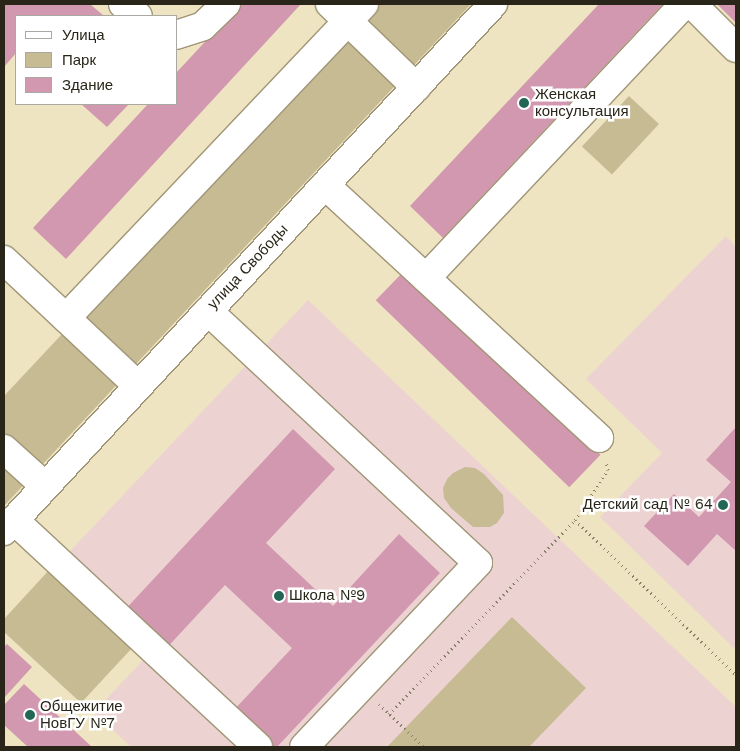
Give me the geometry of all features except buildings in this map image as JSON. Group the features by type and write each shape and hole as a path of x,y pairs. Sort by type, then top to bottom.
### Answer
{"street":[{"path":"123,4 137,15"},
{"path":"178,34 203,26 226,4"},
{"name":"улица Свободы","path":"9,526 493,4"},
{"path":"426,278 684,4"},
{"path":"692,4 736,48"},
{"path":"66,318 347,9 416,87"},
{"path":"324,185 599,438"},
{"path":"4,260 138,386"},
{"path":"208,311 478,563 304,747"},
{"path":"4,449 45,486"},
{"path":"9,526 258,747"}],"path":[{"path":"389,714 575,520 608,470 599,438"},
{"path":"575,520 736,675"},
{"path":"361,687 424,747"}],"shaded area":[{"path":"726,236 736,247 736,650 600,517 662,453 586,379"},
{"path":"308,300 736,707 736,747 131,747 94,712 146,657 53,569"}],"green space":[{"path":"371,4 471,4 4,506 4,396"},
{"path":"629,96 659,124 612,174 582,146"},
{"path":"465,467 475,468 484,474 503,495 504,513 497,523 490,527 473,527 451,508 444,498 443,488 447,479 453,473"},
{"path":"50,569 133,647 81,703 4,632 4,619"},
{"path":"512,617 586,688 529,747 387,747"}],"place":[{"name":"Женская консультация","path":"524,103"},
{"name":"Детский сад № 64","path":"723,505"},
{"name":"Школа №9","path":"279,596"},
{"name":"Общежитие НовГУ №7","path":"30,715"}]}
